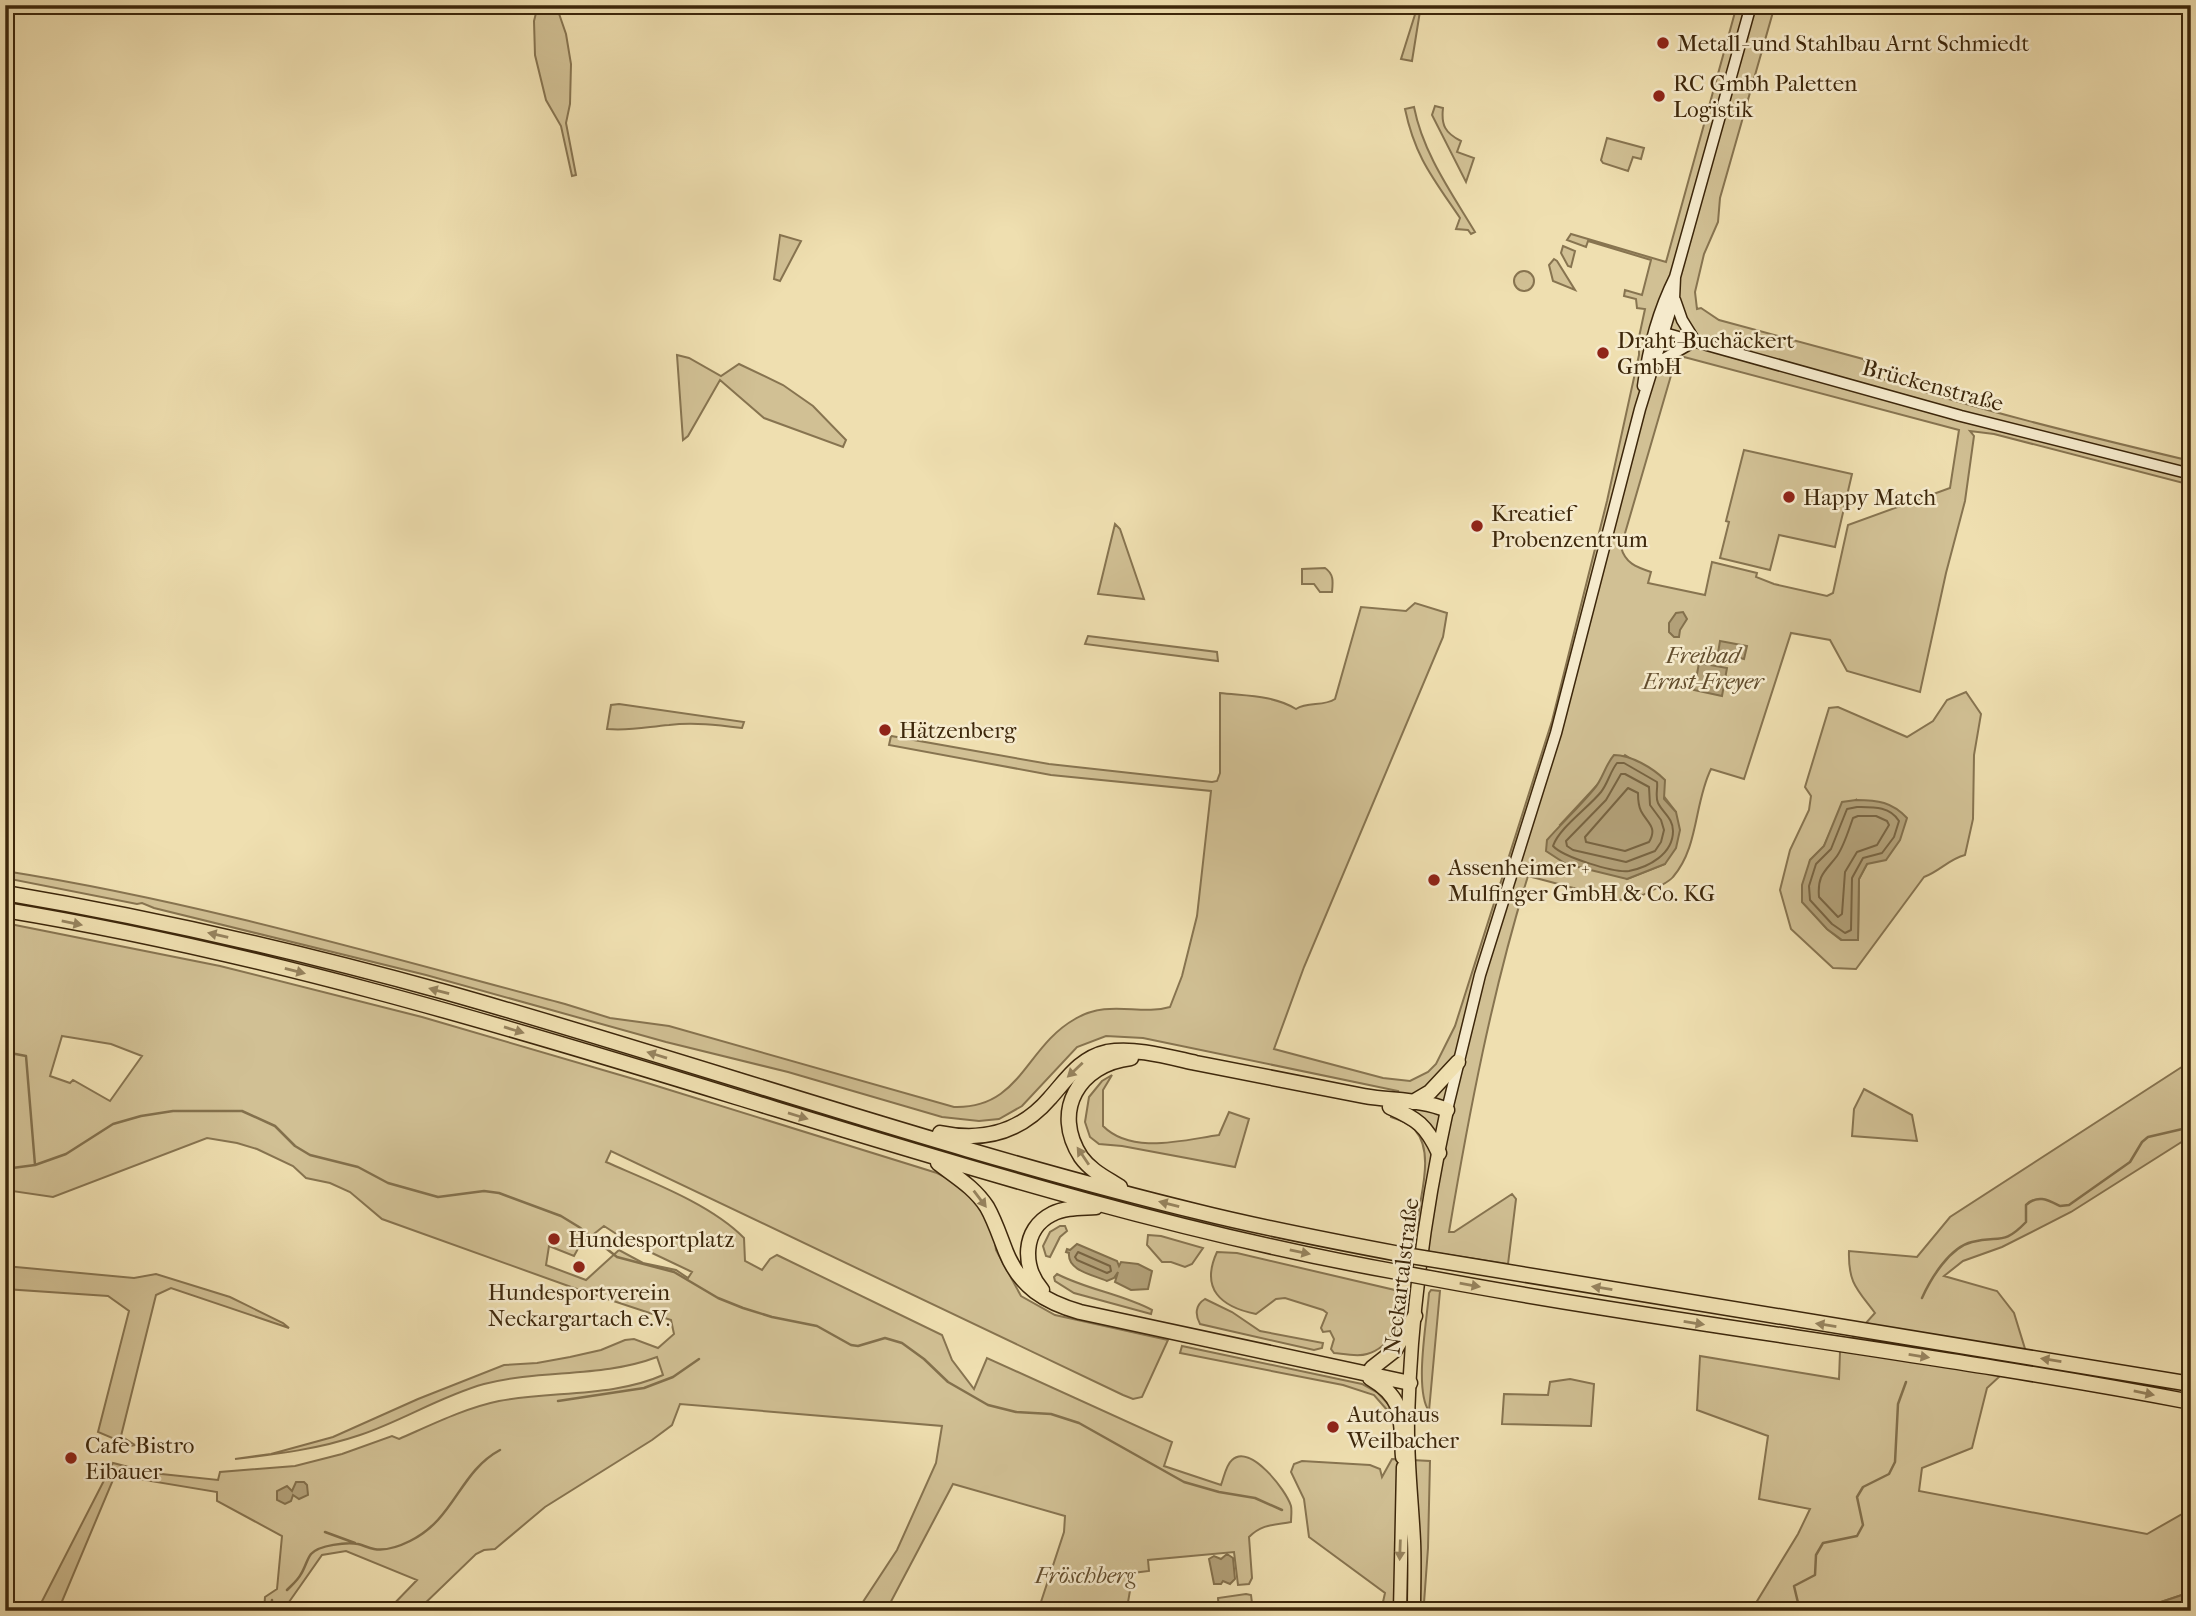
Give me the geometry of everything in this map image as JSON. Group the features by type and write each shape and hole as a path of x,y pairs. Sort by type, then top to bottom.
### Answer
{"highway":[{"path":"5,893 184,928 384,976 585,1033 893,1127 1136,1196 1241,1222 1405,1255 2191,1384"},
{"path":"5,910 174,943 367,989 499,1026 928,1156 1237,1238 1403,1273 1593,1307 2074,1380 2191,1402"},
{"path":"893,1127 968,1137 1003,1132 1031,1116 1080,1064 1107,1052 1148,1054 1257,1077"},
{"path":"1136,1196 1094,1171 1082,1157 1071,1136 1069,1104 1076,1089 1110,1063 1131,1058 1164,1061 1368,1096 1433,1104 1447,1113"},
{"path":"1413,1102 1430,1092 1458,1062"},
{"path":"1283,1081 1390,1107 1447,1113"},
{"path":"1390,1107 1420,1123 1431,1134 1438,1153"},
{"path":"928,1156 957,1176 979,1196 993,1219 1016,1272 1028,1287 1040,1296 1073,1310 1410,1378"},
{"path":"1111,1206 1063,1210 1044,1219 1030,1239 1028,1265 1033,1280 1050,1295 1081,1307 1169,1329"},
{"path":"1367,1371 1395,1350 1415,1316"},
{"path":"1367,1371 1396,1400 1405,1450"}],"main road":[{"path":"1447,1113 1480,975 1556,733 1640,409 1655,364 1658,331 1666,296 1675,277 1751,5"},
{"path":"1655,364 1695,341 1682,320 1674,299 1675,277"},
{"path":"1640,409 1646,361 1674,299"},
{"name":"Brückenstraße","path":"1658,331 1961,416 2191,474"},
{"name":"Neckartalstraße","path":"1399,1611 1405,1450 1415,1316 1438,1153 1447,1113"},
{"name":"Neckartalstraße","path":"1405,1450 1414,1544 1414,1607"}],"green space":[{"path":"538,5 556,5 566,34 571,64 570,104 566,123 576,175 572,176 561,126 546,100 535,55 534,21"},
{"path":"1418,5 1421,5 1412,61 1401,59"},
{"name":"Freibad Ernst-Freyer","path":"1737,5 1775,5 1720,198 1718,222 1704,254 1695,292 1697,309 1701,308 1719,320 1863,359 1867,364 1867,374 1907,387 2028,421 2191,461 2191,485 1994,434 1970,431 1974,436 1965,501 1920,692 1847,671 1830,640 1791,633 1744,779 1711,769 1688,852 1671,879 1647,894 1619,900 1528,876 1482,1053 1449,1232 1454,1232 1512,1194 1516,1199 1508,1264 1417,1250 1420,1233 1418,1217 1425,1172 1424,1149 1413,1128 1391,1117 1398,1091 1143,1038 1106,1036 1077,1047 1022,1106 999,1119 979,1121 942,1117 788,1072 666,1042 426,975 142,903 5,878 5,871 217,913 610,1018 669,1026 954,1107 976,1105 994,1098 1009,1087 1044,1045 1075,1019 1100,1010 1170,1007 1182,976 1197,916 1211,791 1051,775 889,745 891,736 1049,764 1217,781 1220,773 1220,693 1269,699 1296,709 1335,699 1361,607 1406,611 1415,603 1447,613 1443,637 1304,967 1274,1049 1383,1078 1410,1081 1428,1072 1436,1064 1455,1026 1552,721 1607,501 1639,355 1639,337 1645,309 1637,308 1636,299 1624,296 1625,290 1642,295 1651,260 1588,241 1586,247 1567,240 1571,234 1666,262","holes":["1684,357 1959,430 1950,488 1848,525 1833,593 1827,596 1774,584 1756,577 1757,573 1712,562 1705,595 1648,583 1651,572 1632,564 1621,547 1672,372 1677,362","1625,755 1639,764 1676,812 1665,864 1627,879 1560,825"]},
{"path":"1435,106 1443,108 1445,128 1461,141 1457,152 1474,158 1466,182 1432,115"},
{"path":"1414,107 1431,156 1475,232 1471,234 1468,230 1456,229 1460,218 1433,179 1414,141 1405,109"},
{"path":"1607,138 1644,148 1641,159 1633,157 1628,171 1603,163 1601,160"},
{"path":"780,235 801,241 780,281 774,279"},
{"path":"1563,246 1575,251 1571,267 1561,253"},
{"path":"1554,259 1575,290 1553,281 1549,265"},
{"path":"1524,271 1531,274 1534,281 1531,288 1524,291 1517,288 1514,281 1517,274"},
{"path":"677,355 689,358 721,376 739,364 783,385 813,406 846,440 843,447 764,418 720,380 688,436 683,440"},
{"name":"Happy Match","path":"1744,450 1852,474 1835,547 1779,535 1770,570 1720,558 1729,522 1726,521"},
{"path":"1115,524 1120,529 1144,599 1098,594"},
{"path":"1325,568 1333,582 1332,592 1320,592 1314,584 1302,584 1302,569"},
{"path":"1088,636 1217,652 1218,661 1085,644"},
{"path":"1966,692 1981,714 1974,755 1973,819 1965,855 1924,877 1856,969 1833,968 1791,929 1780,890 1790,850 1809,810 1811,796 1805,787 1829,708 1838,707 1907,737 1933,721 1947,700","holes":["1856,800 1867,864 1859,879 1858,940 1841,940 1827,929 1803,902 1810,860 1824,846 1837,817"]},
{"path":"611,705 744,722 742,728 687,724 607,729"},
{"name":"Fröschberg","path":"5,923 220,966 422,1017 644,1082 937,1173 955,1182 984,1210 994,1235 996,1250 1021,1296 1055,1315 1168,1340 1142,1397 1133,1399 1123,1395 611,1151 606,1162 679,1194 715,1214 744,1238 745,1261 762,1270 770,1259 777,1255 942,1335 952,1360 974,1389 987,1358 1172,1442 1164,1466 1221,1485 1232,1460 1239,1456 1248,1458 1266,1471 1282,1490 1291,1506 1291,1522 1264,1527 1249,1537 1252,1578 1249,1584 1238,1585 1234,1552 1148,1560 1149,1571 1133,1573 1127,1608 1137,1611 1038,1611 1064,1532 1065,1516 953,1484 886,1611 857,1611 897,1550 936,1463 942,1426 680,1404 672,1425 545,1507 495,1549 476,1554 417,1611 387,1611 417,1580 346,1551 322,1555 289,1602 288,1611 264,1611 265,1597 277,1589 282,1536 217,1501 217,1492 115,1475 58,1611 37,1611 113,1463 152,1473 218,1480 220,1472 295,1466 342,1454 392,1436 399,1439 448,1417 486,1404 624,1387 663,1375 657,1357 615,1368 506,1379 468,1389 345,1440 272,1454 333,1437 504,1365 570,1357 634,1339 658,1348 674,1334 671,1320 382,1219 350,1192 330,1183 306,1178 293,1166 257,1149 207,1138 53,1197 5,1190","holes":["62,1036 111,1044 142,1056 110,1101 73,1080 70,1083 50,1076","604,1226 629,1242 692,1272 688,1278 676,1270 643,1263 619,1250 586,1280 546,1265 549,1246 574,1256 580,1245"]},
{"path":"2191,1061 2191,1136 2071,1212 2002,1247 1963,1261 1944,1276 1997,1291 2014,1313 2026,1352 1987,1388 1972,1448 1922,1468 1919,1491 2147,1534 2191,1509 2191,1592 2134,1611 1751,1611 1798,1534 1810,1509 1759,1499 1768,1436 1697,1410 1700,1356 1839,1379 1840,1352 1875,1313 1852,1278 1849,1251 1917,1257 1950,1217"},
{"path":"1112,1075 1103,1090 1103,1126 1128,1140 1158,1143 1219,1135 1229,1112 1249,1119 1235,1167 1099,1144 1090,1137 1085,1122 1089,1097 1102,1081"},
{"path":"1864,1089 1912,1115 1917,1141 1852,1136 1854,1109"},
{"path":"1065,1226 1067,1231 1060,1237 1050,1257 1046,1256 1043,1246 1050,1232"},
{"path":"1148,1235 1203,1248 1192,1264 1185,1267 1162,1262 1147,1245"},
{"path":"1217,1252 1237,1253 1399,1291 1405,1297 1398,1323 1389,1339 1376,1350 1359,1355 1334,1353 1331,1349 1334,1339 1330,1331 1323,1332 1321,1328 1327,1313 1323,1310 1285,1298 1276,1299 1256,1314 1233,1307 1224,1301 1217,1294 1211,1276"},
{"path":"5,1266 134,1278 156,1274 230,1297 289,1328 171,1288 156,1295 121,1436 135,1445 131,1446 98,1432 129,1311 108,1296 5,1289"},
{"path":"1057,1274 1141,1305 1152,1310 1151,1314 1074,1293 1055,1281"},
{"path":"1431,1290 1440,1291 1429,1411 1422,1388 1422,1372"},
{"path":"1205,1299 1232,1312 1260,1331 1323,1343 1322,1348 1314,1350 1200,1324 1197,1310"},
{"path":"1182,1346 1362,1384 1378,1393 1390,1406 1388,1411 1374,1395 1343,1385 1180,1353"},
{"path":"1570,1379 1594,1384 1591,1426 1502,1424 1504,1394 1548,1395 1550,1382"},
{"path":"1392,1459 1430,1461 1424,1603 1474,1604 1490,1611 1381,1611 1385,1593 1309,1537 1304,1499 1291,1472 1294,1464 1302,1461 1370,1465 1380,1469 1382,1477"},
{"path":"1251,1595 1253,1611 1219,1611 1218,1598"}],"water":[{"path":"1683,612 1687,619 1679,637 1674,637 1669,632 1669,623 1676,613"},
{"path":"1720,641 1747,646 1744,659 1718,653"},
{"path":"1699,663 1727,668 1722,696 1694,690"},
{"path":"1614,755 1641,763 1665,780 1664,799 1676,812 1680,830 1676,848 1665,864 1627,879 1566,864 1546,851 1547,840 1594,789"},
{"path":"1856,800 1884,803 1896,808 1907,818 1900,840 1886,860 1867,864 1859,879 1858,940 1842,940 1827,929 1802,902 1802,885 1810,860 1824,846 1842,802"},
{"path":"1077,1244 1117,1261 1119,1266 1121,1262 1138,1264 1152,1271 1148,1289 1131,1290 1115,1282 1118,1272 1114,1278 1107,1281 1077,1268 1066,1252"},
{"path":"296,1482 304,1482 307,1485 308,1495 299,1499 293,1495 291,1501 285,1504 277,1500 277,1491 287,1486 292,1491"},
{"path":"1227,1554 1233,1558 1235,1579 1230,1584 1223,1581 1221,1584 1214,1584 1209,1559 1214,1556 1221,1559"},
{"path":"2191,1592 2191,1611 2134,1611"}],"waterway":[{"path":"5,1052 26,1056 35,1165 66,1154 113,1124 141,1116 173,1111 242,1111 275,1126 295,1146 310,1155 358,1167 388,1183 438,1197 484,1191 499,1193 561,1216 617,1257 674,1272 718,1298 743,1308 817,1326 851,1345 858,1346 885,1338 902,1343 948,1382 988,1405 1016,1412 1051,1414 1079,1423 1184,1482 1255,1498 1282,1510"},
{"path":"1922,1298 1936,1273 1956,1250 1972,1242 2012,1234 2026,1222 2026,1205 2030,1202 2043,1199 2060,1206 2069,1205 2130,1162 2148,1137 2191,1127"},
{"path":"5,1169 35,1165"},
{"path":"558,1401 644,1388 673,1377 699,1359"},
{"path":"1800,1611 1794,1586 1815,1575 1816,1555 1823,1543 1857,1536 1863,1525 1857,1497 1863,1487 1889,1474 1895,1462 1898,1404 1906,1382"},
{"path":"287,1590 300,1576 311,1554 320,1548 347,1543 388,1549 425,1532 437,1521 475,1470 500,1450"},
{"path":"325,1532 355,1543"},
{"path":"271,1611 272,1600"}],"place":[{"name":"Metall- und Stahlbau Arnt Schmiedt","path":"1663,43"},
{"name":"RC Gmbh Paletten Logistik","path":"1659,96"},
{"name":"Draht-Buchäckert GmbH","path":"1603,353"},
{"name":"Happy Match","path":"1789,497"},
{"name":"Kreatief Probenzentrum","path":"1477,526"},
{"name":"Hätzenberg","path":"885,730"},
{"name":"Assenheimer + Mulfinger GmbH & Co. KG","path":"1434,880"},
{"name":"Hundesportplatz","path":"554,1239"},
{"name":"Hundesportverein Neckargartach e.V.","path":"579,1267"},
{"name":"Autohaus Weilbacher","path":"1333,1427"},
{"name":"Cafe Bistro Eibauer","path":"71,1458"}]}
